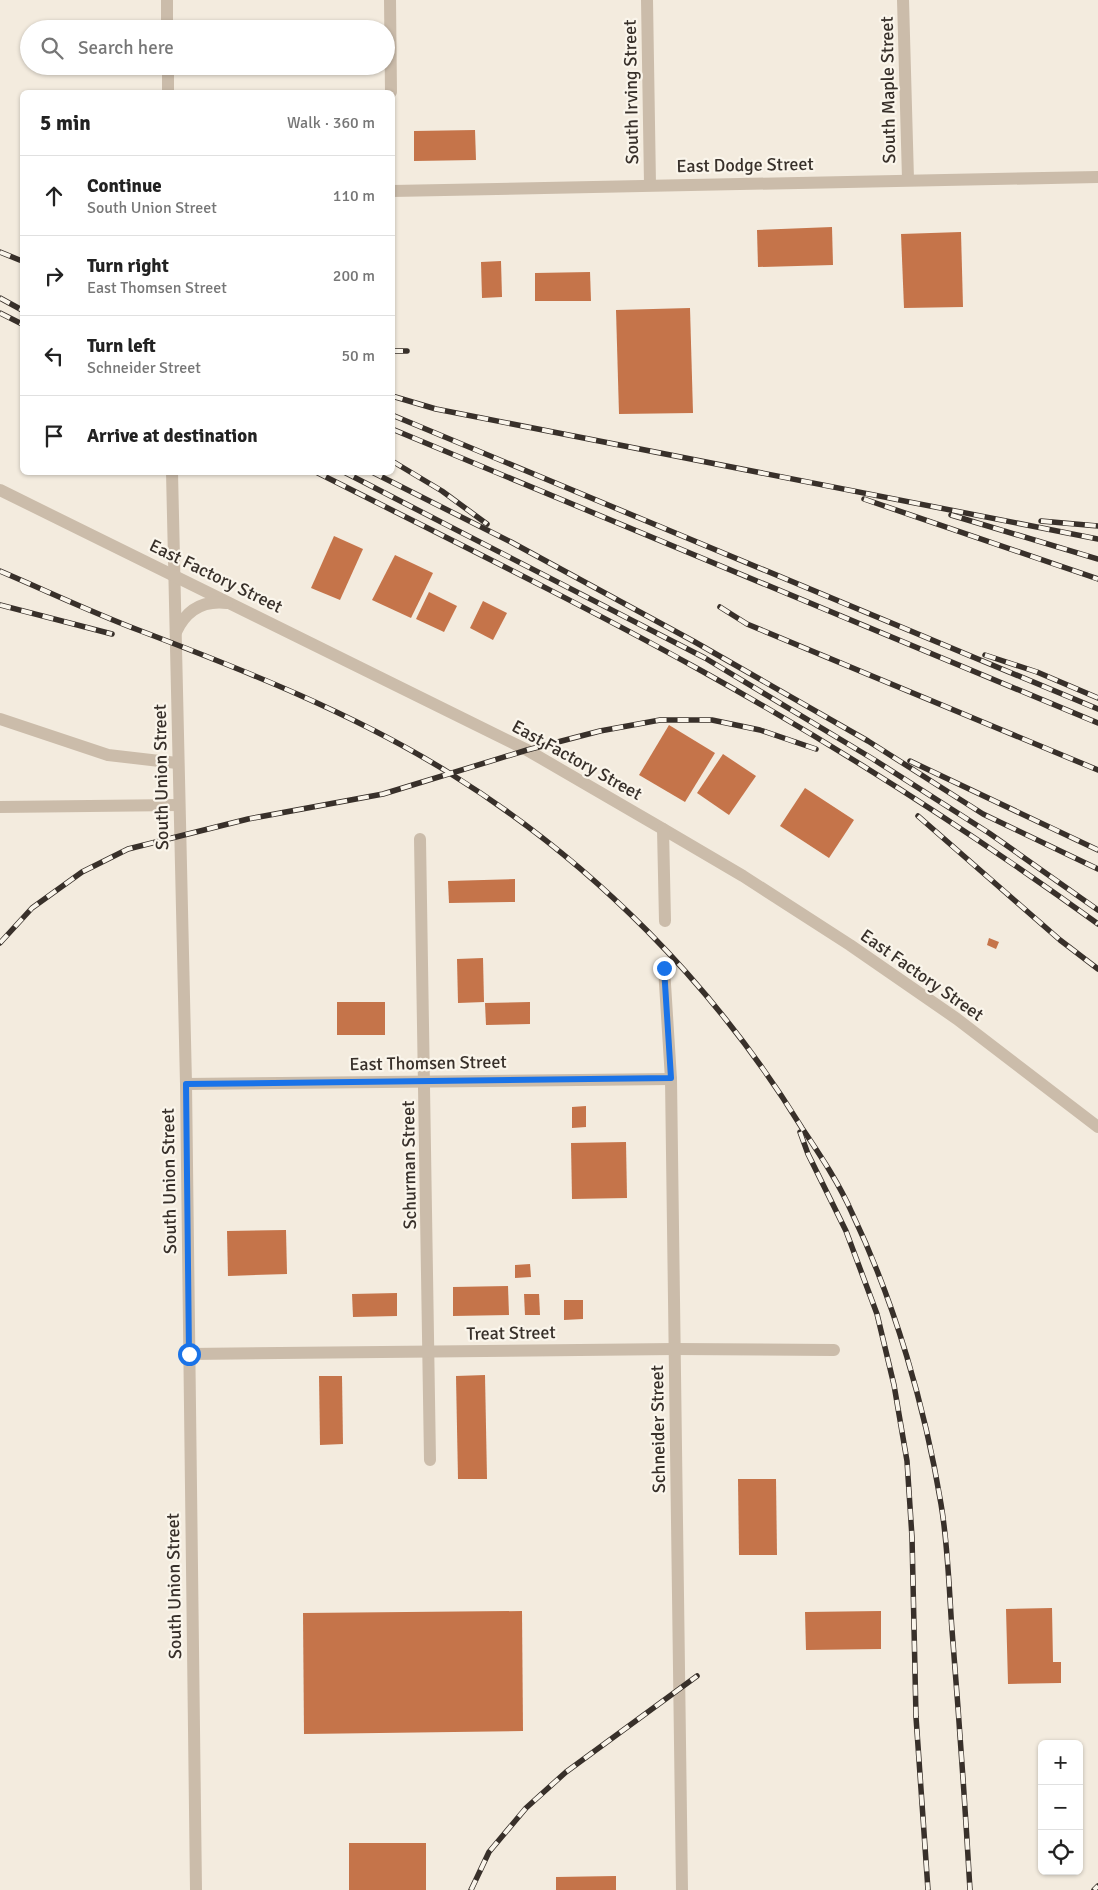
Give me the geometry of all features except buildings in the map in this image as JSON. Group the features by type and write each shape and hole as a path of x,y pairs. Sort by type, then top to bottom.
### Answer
{"street":[{"path":"167,0 167,20"},
{"path":"390,0 390,20"},
{"name":"South Irving Street","path":"647,0 650,184"},
{"name":"South Maple Street","path":"904,0 908,180"},
{"path":"168,75 168,90"},
{"path":"391,75 391,90"},
{"name":"East Dodge Street","path":"395,191 650,184 1098,177"},
{"name":"South Union Street","path":"172,475 186,1084 196,1890"},
{"name":"East Factory Street","path":"0,490 527,750 743,876 859,951 957,1019 1098,1127"},
{"path":"176,632 184,618 196,607 214,603 234,604"},
{"path":"0,719 108,755 178,763"},
{"path":"0,806 179,805"},
{"path":"663,829 665,921"},
{"name":"Schurman Street","path":"420,839 430,1460"},
{"name":"Schneider Street","path":"664,968 671,1078 682,1890"},
{"name":"East Thomsen Street","path":"186,1084 671,1078"},
{"name":"Treat Street","path":"189,1354 674,1349 834,1350"}],"railway":[{"path":"0,252 20,260"},
{"path":"0,298 20,309"},
{"path":"0,313 20,323"},
{"path":"395,351 407,351"},
{"path":"395,397 436,409 1098,539"},
{"path":"395,416 1098,709"},
{"path":"395,430 1098,723"},
{"path":"395,463 442,491 487,524"},
{"path":"322,475 605,619 751,699 903,791 1002,856 1098,924"},
{"path":"350,475 705,658 873,759 989,833 1098,910"},
{"path":"378,475 511,542 695,642 868,741 983,814 1098,869"},
{"path":"864,499 1098,579"},
{"path":"951,515 1098,559"},
{"path":"1041,521 1098,526"},
{"path":"0,571 105,617 299,695 377,732 451,774 504,809 602,887 690,977 768,1075 847,1202 882,1283 907,1356 917,1393 934,1467 945,1535 970,1890"},
{"path":"0,605 112,634"},
{"path":"720,607 747,624 1098,770"},
{"path":"985,655 1037,672 1098,698"},
{"path":"0,943 32,908 82,872 128,849 248,819 383,794 527,750 600,731 660,720 712,720 760,730 816,749"},
{"path":"910,761 1098,850"},
{"path":"918,816 1060,940 1098,969"},
{"path":"800,1132 808,1154 846,1231 877,1314 894,1385 907,1461 912,1537 916,1717 928,1890"},
{"path":"471,1890 489,1852 526,1808 566,1772 697,1676"},
{"path":"1094,1890 1098,1886"}],"route":[{"path":"189,1354 186,1084 671,1078 664,968"}]}
